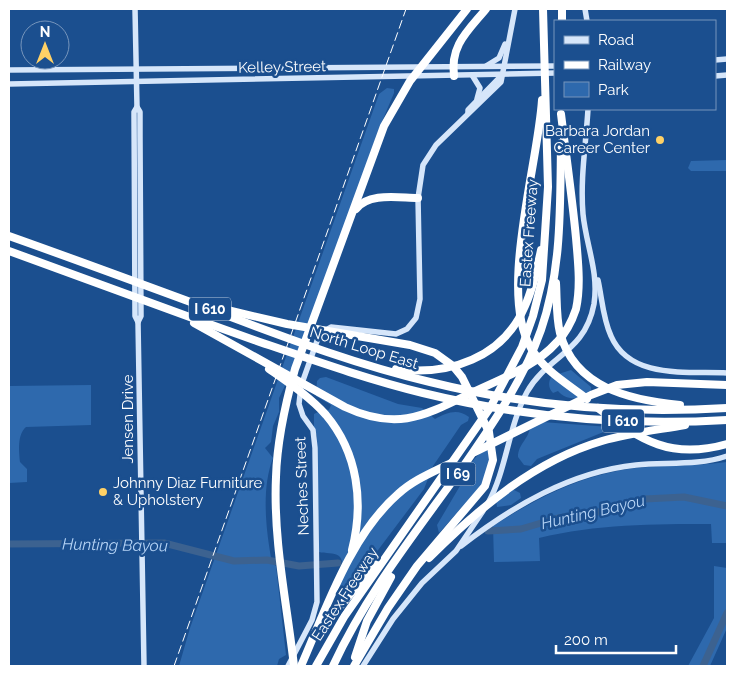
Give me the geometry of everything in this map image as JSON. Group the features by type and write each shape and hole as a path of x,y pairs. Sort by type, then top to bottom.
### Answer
{"highway":[{"path":"294,666 276,521 278,446 281,422 295,369 381,134 399,97 467,9"},
{"path":"454,76 454,53 461,37 486,9"},
{"name":"Eastex Freeway","path":"316,666 344,617 478,426 517,359 530,326 540,289 547,221 543,9"},
{"path":"544,54 541,112 532,164 517,300 519,320 531,349 544,366 641,438 674,449 714,448 727,444"},
{"path":"167,310 363,415 395,421 420,416 442,408 530,364 557,342 569,326 576,308 579,284 577,250 561,111"},
{"name":"Eastex Freeway","path":"333,666 360,616 416,532 499,415 515,388 541,329 556,269 560,227 561,111"},
{"path":"354,212 363,202 372,199 418,198"},
{"path":"357,362 402,370 428,371 464,364 492,348 513,328 525,307 537,268 547,221"},
{"name":"North Loop East","path":"9,236 357,362 453,388 543,402 616,408 727,408"},
{"name":"North Loop East","path":"9,251 167,310 325,365 449,399 536,413 641,422 727,420"},
{"path":"556,269 558,319 562,340 575,364 595,382 626,396 663,403 717,408"},
{"path":"159,290 262,319 421,348 439,355 459,373 488,432 492,450 492,465 481,492 404,585 353,666"},
{"path":"244,350 316,406 330,421 343,441 355,472 358,497 356,528 348,564"},
{"path":"301,666 348,564 366,531 386,506 409,485 611,387 639,382 727,386"},
{"path":"433,550 494,499 538,469 560,457 601,441 711,421"},
{"path":"353,666 372,612 416,532"},
{"path":"294,666 305,648 400,536"}],"main road":[{"name":"Jensen Drive","path":"136,9 137,107 140,112 141,316 138,322 144,666"},
{"path":"504,70 509,33 515,9"},
{"path":"483,67 499,58 509,33"},
{"name":"Kelley Street","path":"521,70 554,66"},
{"name":"Kelley Street","path":"9,70 483,67 554,73"},
{"name":"Kelley Street","path":"9,84 454,76 504,70"},
{"name":"Neches Street","path":"288,666 315,610 317,573 315,448 313,430 303,416 299,404 301,386 322,333 331,327 352,328 389,334 402,332 416,318 420,299 418,198 420,176 428,154 468,113 476,101 504,70"},
{"name":"Neches Street","path":"468,113 472,112 502,82 504,70"},
{"path":"472,75 480,88 476,101"},
{"path":"588,110 582,196 586,234 609,331 614,343 629,360 653,368 727,373"},
{"path":"456,551 491,498 514,425 528,391 574,346 588,325 594,304 595,270"},
{"path":"363,666 393,619 414,593 456,551 519,506 576,479 636,465 699,462 727,456"}],"green space":[{"path":"387,88 394,89 394,93 378,131 295,365 279,398 279,412 273,426 271,442 265,448 273,458 267,483 266,510 272,563 276,566 286,655 279,659 277,666 179,666 190,628 379,94"},
{"path":"727,160 727,171 691,171 688,168 691,161"},
{"path":"571,370 591,387 591,392 574,398 566,397 558,391 553,393 549,384 552,376"},
{"path":"326,377 398,404 422,408 435,419 448,413 456,412 469,417 468,421 461,425 433,466 424,489 360,574 336,595 343,569 341,559 335,554 319,552 317,436 314,428 314,414 324,409 329,410 331,405 316,396 317,381 320,378"},
{"path":"91,385 91,425 26,427 21,434 19,448 20,462 27,469 27,482 9,483 9,386"},
{"path":"542,422 610,427 611,429 537,459 531,466 524,465 518,457 518,452 528,435 530,427"},
{"path":"489,447 489,463 483,483 439,533 437,525 472,462"},
{"path":"727,462 727,543 712,543 711,524 603,527 539,538 540,561 494,562 493,526 526,506 561,489 616,471"},
{"path":"512,489 520,493 521,498 511,505 497,507 496,500"},
{"path":"714,566 727,568 727,628 710,666 688,666 714,618"}],"waterway":[{"name":"Hunting Bayou","path":"488,531 521,529 558,518 598,512 645,499 684,497 727,506"},
{"name":"Hunting Bayou","path":"9,544 164,543 234,561 267,560 299,566 338,563"},
{"path":"703,666 727,613"}],"railway":[{"path":"174,666 406,9"}],"place":[{"name":"Barbara Jordan Career Center","path":"660,140"},
{"name":"Johnny Diaz Furniture & Upholstery","path":"103,492"}]}
